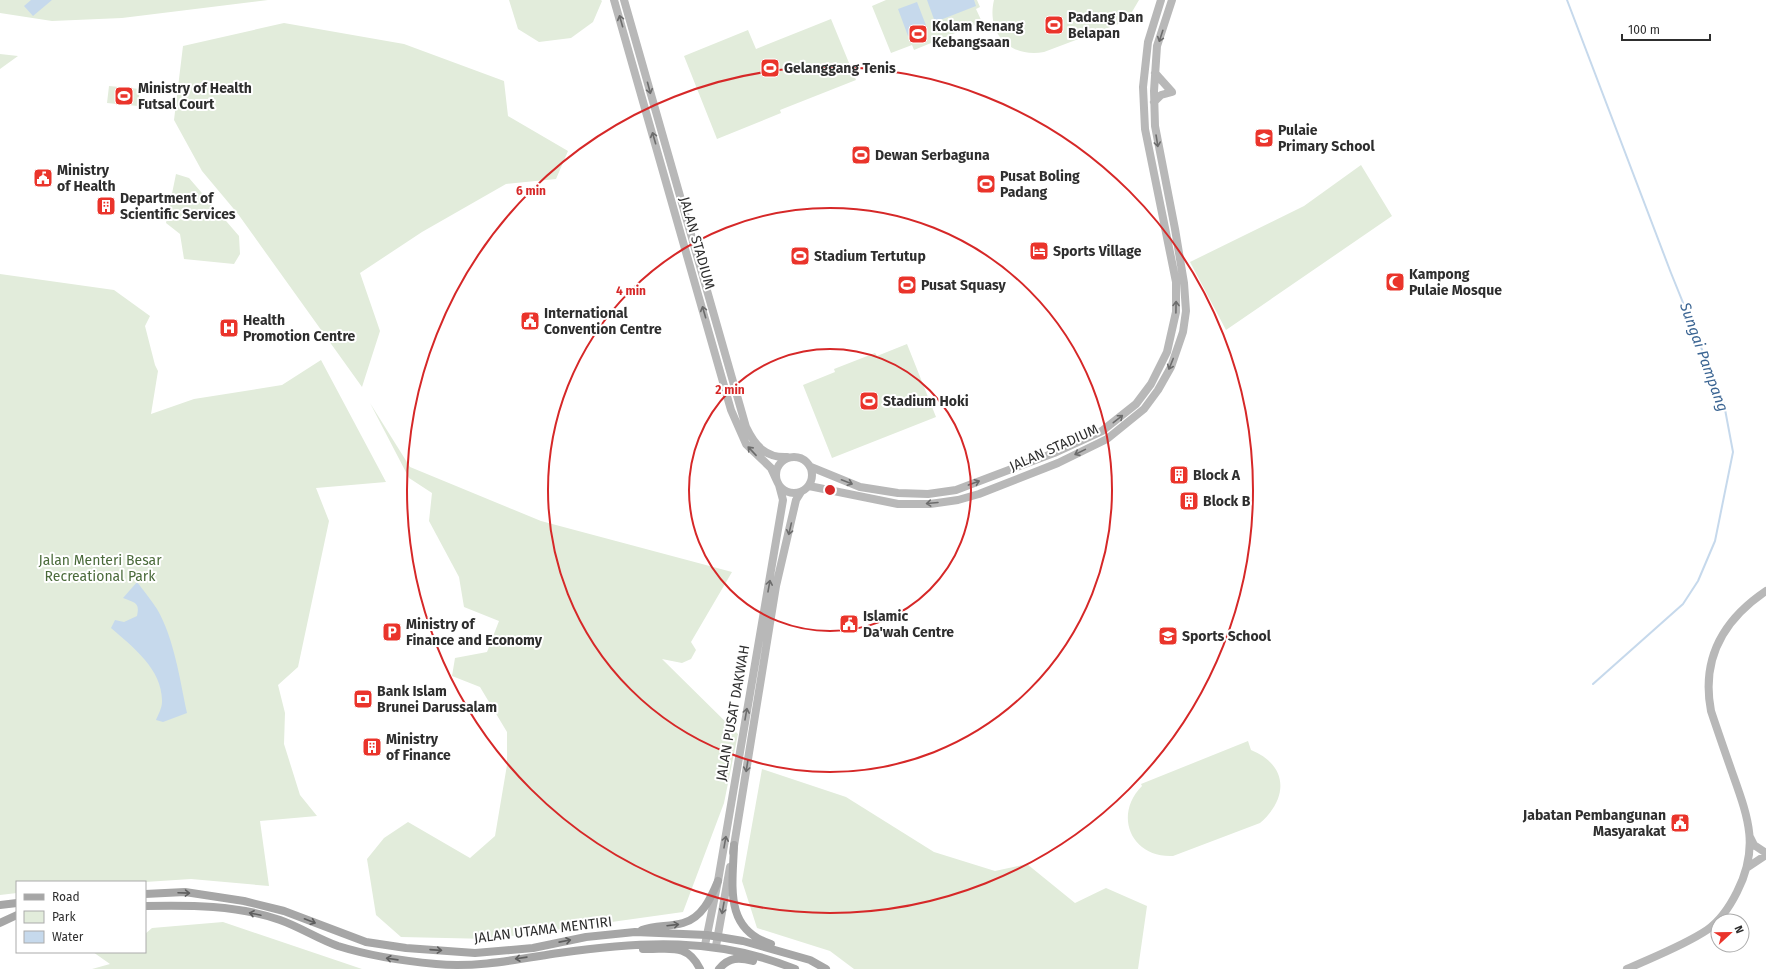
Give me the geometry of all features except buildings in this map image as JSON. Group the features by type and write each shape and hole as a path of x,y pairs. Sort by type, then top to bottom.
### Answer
{"main road":[{"name":"JALAN STADIUM","path":"614,0 731,410 746,444 771,468 778,483"},
{"name":"JALAN STADIUM","path":"624,0 746,427 752,440 766,454 777,458 787,457"},
{"name":"JALAN STADIUM","path":"811,467 860,487 898,493 928,494 956,490 1054,453 1102,431 1136,404 1148,389 1167,352 1176,312 1176,282 1145,129 1143,87 1148,42 1162,0"},
{"name":"JALAN STADIUM","path":"809,486 898,504 930,504 958,500 979,494 1058,463 1107,439 1144,409 1158,390 1171,367 1183,332 1186,311 1184,283 1176,229 1155,126 1154,102 1157,46 1172,0"},
{"path":"1154,102 1161,95 1172,92 1155,73"},
{"path":"796,456 805,459 811,467 813,476 809,486 802,492 789,493 778,483 776,472 780,463 787,457 796,456"},
{"name":"JALAN PUSAT DAKWAH","path":"705,945 718,881 784,500 778,483"},
{"name":"JALAN PUSAT DAKWAH","path":"716,946 776,586 796,500 802,492"},
{"path":"1627,969 1708,930 1720,918 1733,900 1748,867 1750,854 1749,836 1743,801 1711,712 1708,698 1709,670 1718,644 1730,623 1750,602 1766,591"},
{"path":"1748,867 1766,854 1754,845 1749,836"},
{"path":"734,845 733,898 736,914 745,929 761,940 799,952 810,960"},
{"path":"635,932 647,928 683,923 699,914 709,901 718,881"},
{"name":"JALAN UTAMA MENTIRI","path":"146,894 185,892 244,900 284,911 366,942 406,948 476,953 534,948 586,937 635,932 707,935 743,941 810,960 826,969"},
{"path":"0,902 16,903"},
{"path":"0,905 16,903"},
{"name":"JALAN UTAMA MENTIRI","path":"146,906 188,905 233,910 280,920 337,946 380,957 439,964 477,964 589,948 653,943 716,946 772,960 795,969"},
{"path":"0,918 16,915"},
{"path":"0,923 16,915"},
{"path":"629,946 643,949 684,950 692,955 700,969"},
{"path":"719,969 725,962 735,958 744,958 785,969"}],"green space":[{"path":"0,0 268,0 122,18 52,21 0,13"},
{"path":"509,0 602,1 593,22 571,38 539,42 518,29"},
{"name":"Kolam Renang Kebangsaan","path":"886,0 977,0 980,7 976,9 982,22 914,50 912,45 891,53 872,6"},
{"name":"Padang Dan Belapan","path":"994,0 1139,0 1129,17 1121,23 1044,52 1032,53 1011,47 1003,41 997,33 992,12"},
{"name":"Gelanggang Tenis","path":"831,19 856,80 780,110 781,113 717,139 684,56 748,30 756,49"},
{"path":"284,23 404,44 504,81 508,116 568,151 556,179 506,184 422,232 360,273 380,331 362,387 238,214 202,171 174,120 183,46"},
{"path":"0,54 18,56 0,69"},
{"name":"Ministry of Health Futsal Court","path":"109,86 140,89 138,106 107,103"},
{"path":"1361,165 1392,216 1226,330 1190,262 1304,206"},
{"path":"176,174 189,178 239,236 240,254 234,264 184,259 180,234 166,223"},
{"name":"Jalan Menteri Besar Recreational Park","path":"0,274 114,290 150,316 145,326 155,365 158,371 151,414 194,399 282,385 321,360 386,482 316,488 329,521 298,667 278,685 285,713 284,744 300,795 317,816 260,821 269,886 191,879 146,882 16,881 16,893 0,895"},
{"name":"Stadium Hoki","path":"907,344 936,417 832,458 803,385 835,372 834,369 875,353 877,356"},
{"path":"370,403 410,467 541,521 732,572 691,642 696,650 691,659 682,663 662,659 738,734 724,803 683,912 491,939 401,937 376,915 367,859 384,838 408,822 470,858 495,836 507,765 507,732 480,687 452,676 455,658 487,652 499,621 464,607 459,577 429,521 432,493 409,478"},
{"path":"1248,741 1251,750 1263,756 1272,764 1278,773 1280,783 1280,793 1276,803 1260,823 1173,856 1158,855 1146,850 1137,842 1131,833 1128,821 1129,809 1133,797 1142,786 1141,784"},
{"path":"762,769 846,797 934,852 995,871 1027,864 1075,903 1106,888 1147,906 1138,969 854,969 830,951 757,928 742,881"},
{"path":"223,922 362,969 92,969 110,964 94,953 146,953 146,933 152,928"}],"water":[{"path":"31,0 52,0 33,16 24,6"},
{"path":"927,0 974,0 976,6 935,22"},
{"path":"917,2 927,28 908,36 898,9"},
{"path":"137,582 157,609 168,633 176,660 187,713 163,722 156,720 161,709 162,702 158,680 145,660 137,651 111,628 115,620 124,622 137,616 137,605 123,598"}],"waterway":[{"name":"Sungai Pampang","path":"1567,0 1671,273 1724,404 1733,452 1715,541 1698,581 1683,604 1593,684"}],"place":[{"name":"Padang Dan Belapan","path":"1054,25"},
{"name":"Kolam Renang Kebangsaan","path":"918,34"},
{"name":"Gelanggang Tenis","path":"770,68"},
{"name":"Ministry of Health Futsal Court","path":"124,96"},
{"name":"Pulaie Primary School","path":"1264,138"},
{"name":"Dewan Serbaguna","path":"861,155"},
{"name":"Ministry of Health","path":"43,178"},
{"name":"Pusat Boling Padang","path":"986,184"},
{"name":"Department of Scientific Services","path":"106,206"},
{"name":"Sports Village","path":"1039,251"},
{"name":"Stadium Tertutup","path":"800,256"},
{"name":"Kampong Pulaie Mosque","path":"1395,282"},
{"name":"Pusat Squasy","path":"907,285"},
{"name":"International Convention Centre","path":"530,321"},
{"name":"Health Promotion Centre","path":"229,328"},
{"name":"Stadium Hoki","path":"869,401"},
{"name":"Block A","path":"1179,475"},
{"name":"Block B","path":"1189,501"},
{"name":"Islamic Da'wah Centre","path":"849,624"},
{"name":"Ministry of Finance and Economy","path":"392,632"},
{"name":"Sports School","path":"1168,636"},
{"name":"Bank Islam Brunei Darussalam","path":"363,699"},
{"name":"Ministry of Finance","path":"372,747"},
{"name":"Jabatan Pembangunan Masyarakat","path":"1680,823"}]}
